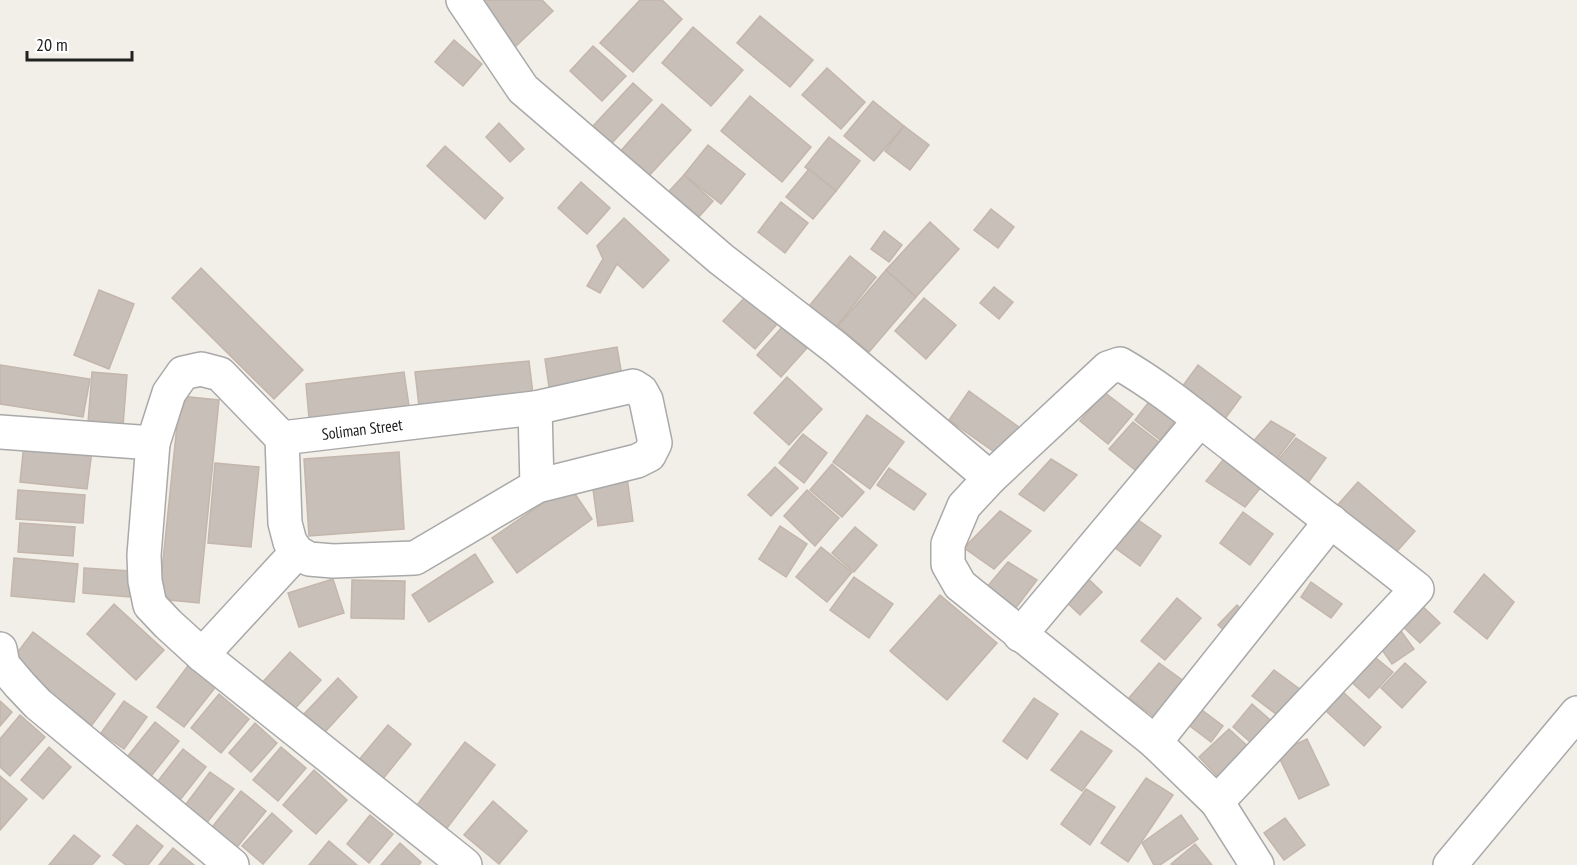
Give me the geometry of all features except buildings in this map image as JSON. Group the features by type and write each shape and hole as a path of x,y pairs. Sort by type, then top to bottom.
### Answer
{"street":[{"path":"463,0 523,89 721,259 836,348 990,478"},
{"path":"1217,802 1417,590 1200,420 1140,375 1120,364 1108,368 990,478 964,506 948,544 948,564 960,585 1155,742 1217,802 1257,865"},
{"path":"465,865 202,655 150,604 145,581 144,555 153,443 169,393 183,373 201,369 220,374 282,438 285,523 290,542 297,552 309,559 333,561 415,558 537,486 535,408"},
{"name":"Soliman Street","path":"282,438 535,408 633,386 641,391 646,400 655,443 650,455 638,461 537,486"},
{"path":"1020,635 1200,420"},
{"path":"0,432 153,443"},
{"path":"1155,742 1331,521"},
{"path":"202,655 297,552"},
{"path":"0,649 3,665 38,704 232,865"},
{"path":"1450,865 1577,713"}]}
